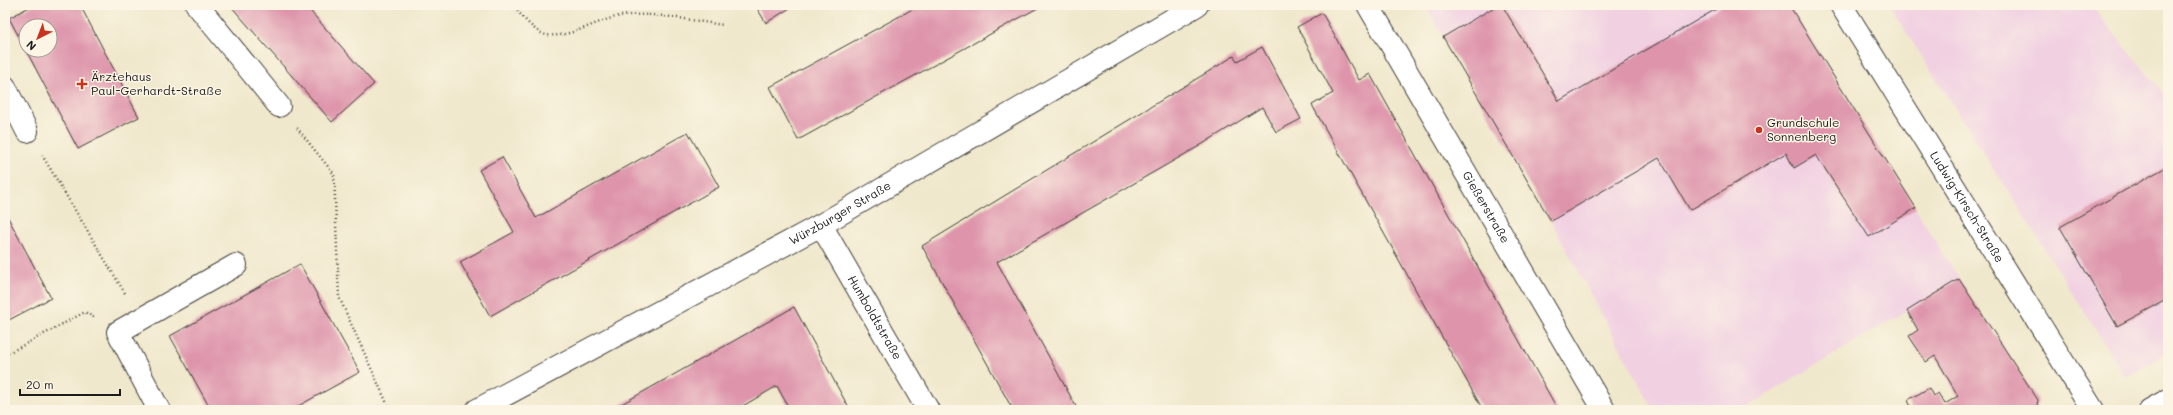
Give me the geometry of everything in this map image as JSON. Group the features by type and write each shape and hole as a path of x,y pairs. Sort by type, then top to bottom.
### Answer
{"street":[{"path":"197,5 279,106"},
{"name":"Würzburger Straße","path":"477,410 821,225 1197,5"},
{"name":"Gießerstraße","path":"1368,5 1604,410"},
{"name":"Ludwig-Kirsch-Straße","path":"1841,5 2093,410"},
{"path":"5,87 27,131"},
{"name":"Humboldtstraße","path":"821,225 928,410"},
{"path":"159,410 118,332 236,265"},
{"path":"2150,410 2168,400"}],"path":[{"path":"512,5 536,29 546,35 565,33 620,16 647,15 724,25"},
{"path":"279,106 334,174 339,297 390,410"},
{"path":"27,131 141,320"},
{"path":"5,355 85,312 118,332"}],"shaded area":[{"path":"1425,5 1789,5 1959,279 1742,410 1654,410 1551,221"},
{"path":"1889,5 2091,5 2168,99 2168,352 2125,377 2034,231"}],"building":[{"name":"Ärztehaus Paul-Gerhardt-Straße","path":"33,5 80,5 139,117 78,149 30,58 58,58 58,18 18,18 18,35 9,18"},
{"path":"230,5 305,5 374,84 332,122"},
{"path":"755,5 793,5 793,6 766,23"},
{"path":"920,5 1043,5 798,140 770,87"},
{"name":"Grundschule Sonnenberg","path":"1498,5 1502,5 1559,101 1723,5 1789,5 1916,208 1869,237 1816,155 1794,168 1786,153 1690,210 1659,158 1551,221 1443,37"},
{"path":"1322,13 1359,80 1370,74 1558,410 1483,410 1312,105 1333,93 1297,27"},
{"path":"1262,47 1301,119 1276,132 1262,107 1201,145 997,262 1078,410 1013,410 922,246 1234,56 1237,61"},
{"path":"688,132 719,187 490,316 460,262 514,232 479,170 502,157 536,218"},
{"path":"2168,166 2168,299 2117,326 2060,227"},
{"path":"5,212 51,298 5,322"},
{"path":"300,264 360,372 291,410 211,410 170,336"},
{"path":"1959,279 2038,400 2036,410 1912,410 1908,400 1929,388 1933,396 1938,393 1945,404 1958,396 1935,356 1926,362 1909,336 1918,330 1907,311"},
{"path":"794,307 850,410 790,410 777,386 736,410 611,410"}],"place":[{"name":"Ärztehaus Paul-Gerhardt-Straße","path":"82,84"},
{"name":"Grundschule Sonnenberg","path":"1759,130"}]}
